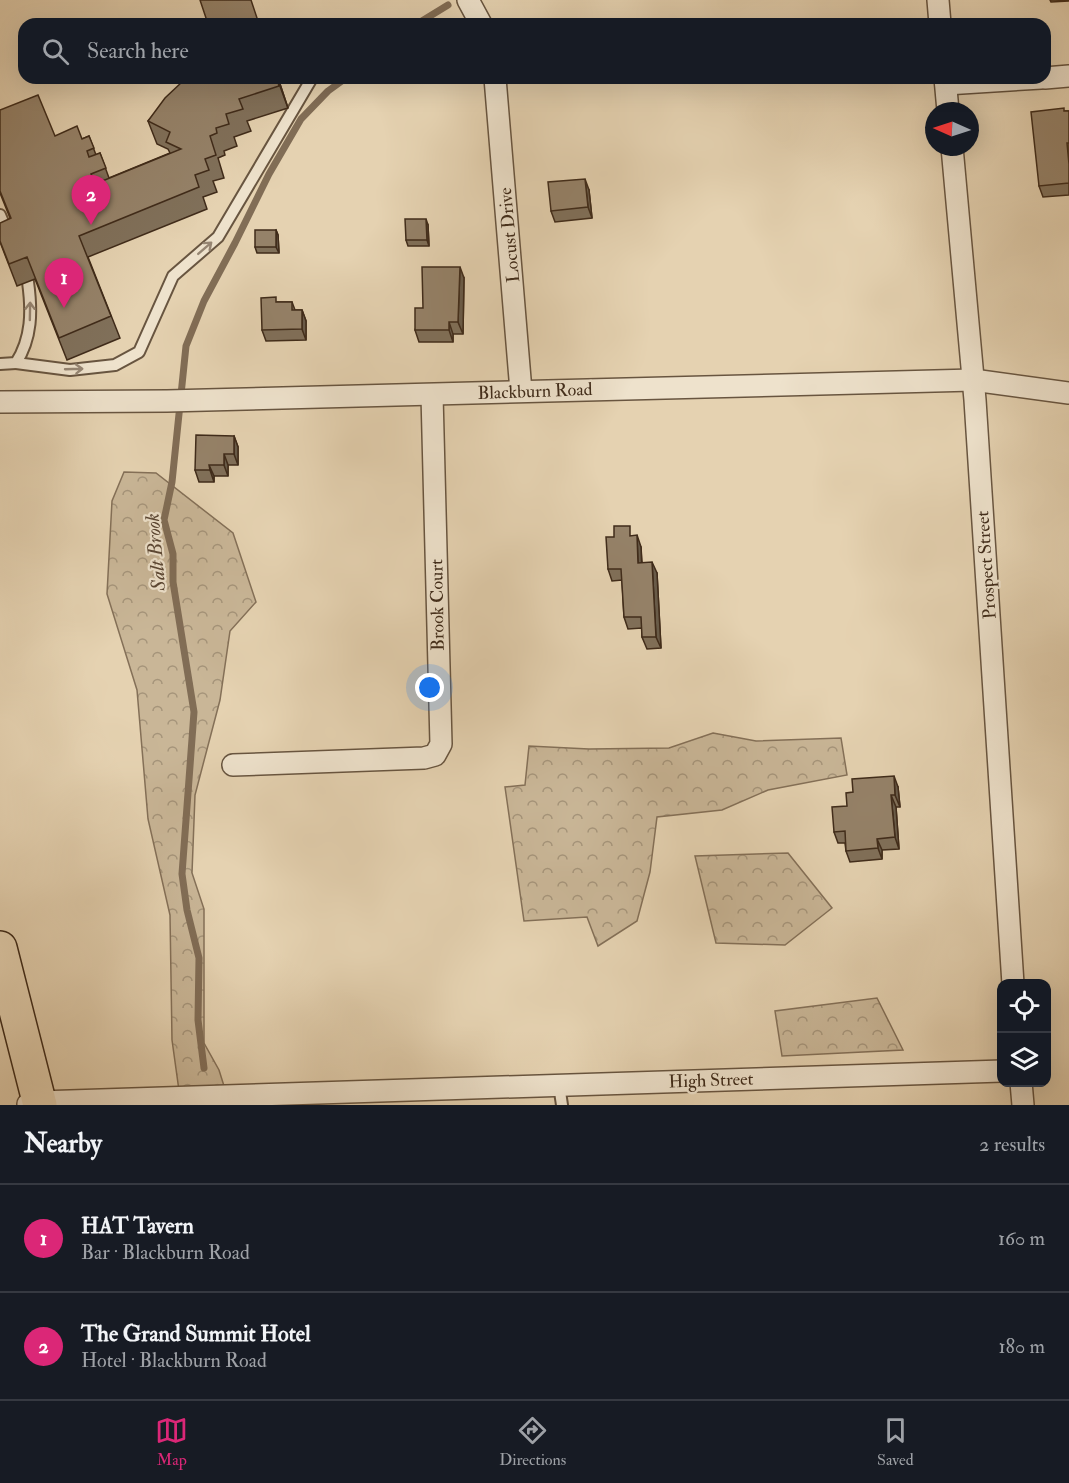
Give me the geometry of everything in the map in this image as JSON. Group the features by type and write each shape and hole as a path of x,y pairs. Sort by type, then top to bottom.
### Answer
{"main road":[{"path":"0,948 34,1104"}],"street":[{"path":"468,0 478,18"},
{"path":"938,0 940,18"},
{"path":"1051,77 1069,76"},
{"name":"Locust Drive","path":"495,84 521,391"},
{"path":"945,84 947,102"},
{"name":"Prospect Street","path":"952,156 973,380 1012,979"},
{"name":"Blackburn Road","path":"0,402 188,401 973,380 1069,393"},
{"name":"Brook Court","path":"233,765 424,758 435,755 441,744 432,395"},
{"name":"High Street","path":"34,1104 561,1095 997,1071"},
{"path":"1021,1087 1023,1105"}],"lane":[{"path":"0,364 15,363 70,370 115,365 139,352 173,276 218,237 308,84"},
{"path":"0,215 12,243"},
{"path":"15,363 25,349 30,327 28,282"}],"green space":[{"path":"124,472 156,473 233,533 256,602 230,631 220,700 195,795 192,873 204,909 204,1043 219,1070 230,1105 181,1105 172,1040 170,915 148,819 137,690 107,594 112,501"},
{"path":"713,733 756,741 841,738 847,775 768,790 722,810 657,817 650,872 637,921 598,946 587,917 524,921 505,787 525,785 529,746 589,749 669,748"},
{"path":"788,853 832,908 785,945 716,943 695,856"},
{"path":"877,998 903,1050 782,1056 775,1011"}],"building":[{"path":"200,0 251,0 257,18 206,18"},
{"path":"180,84 278,84 279,86 239,99 243,109 226,114 229,124 216,128 217,133 210,136 216,155 205,159 209,170 195,175 199,187 79,236 111,316 59,338 27,257 9,264 0,241 0,223 11,218 0,191 0,110 38,95 55,136 77,126 82,139 89,136 94,148 87,151 89,157 100,153 106,168 91,174 95,184 181,149 166,142 170,132 148,121 165,98"},
{"path":"1064,108 1064,111 1069,111 1069,143 1067,143 1069,183 1039,186 1031,112"},
{"path":"585,179 588,207 551,211 548,182"},
{"path":"405,219 426,219 427,240 406,240"},
{"path":"255,230 276,230 276,247 255,247"},
{"path":"422,267 460,267 458,322 449,322 449,330 415,330 415,308 423,308"},
{"path":"276,297 276,302 292,302 292,310 302,310 302,329 262,330 261,298"},
{"path":"196,435 234,436 234,454 224,454 224,465 209,465 210,470 195,470"},
{"path":"614,526 630,526 630,536 637,535 638,563 652,562 656,637 642,637 641,617 624,617 621,569 608,569 606,537 614,537"},
{"path":"894,776 895,795 891,795 895,837 877,839 878,848 846,851 845,831 834,832 832,807 847,806 846,793 853,792 852,779"}],"waterway":[{"name":"Salt Brook","path":"427,18 448,5"},
{"name":"Salt Brook","path":"204,1068 198,1020 199,958 187,910 182,874 194,712 173,582 173,554 164,520 172,482 186,346 204,301 269,174 301,119 338,84"}],"place":[{"name":"The Grand Summit Hotel","path":"91,225"},
{"name":"HAT Tavern","path":"64,308"}]}
